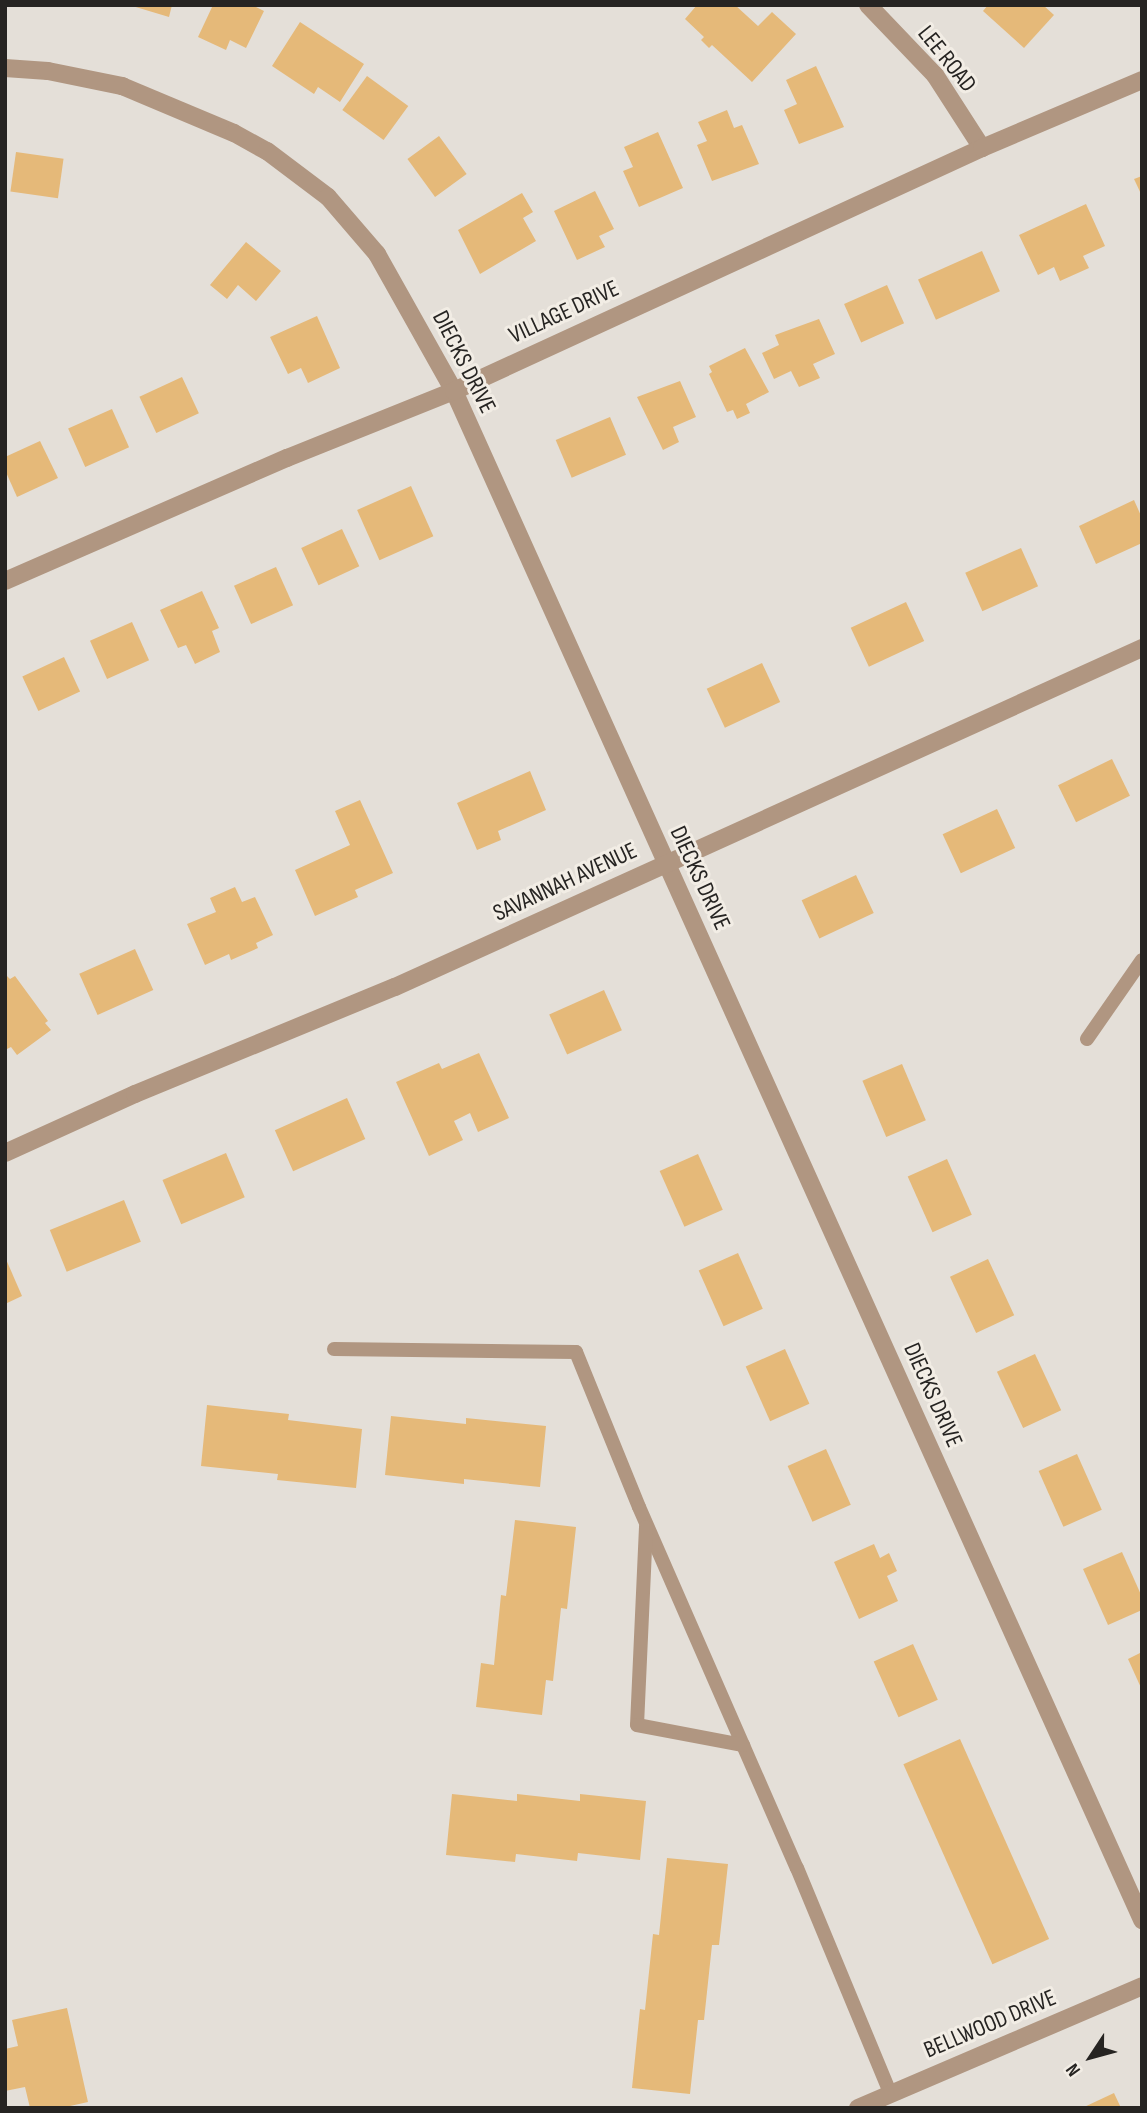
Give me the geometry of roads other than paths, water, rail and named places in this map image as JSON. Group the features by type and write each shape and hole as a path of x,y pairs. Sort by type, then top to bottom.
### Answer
{"street":[{"name":"LEE ROAD","path":"868,5 935,75 982,148"},
{"name":"DIECKS DRIVE","path":"5,68 48,71 122,86 222,128 267,151 328,197 377,254 454,391 1142,1920"},
{"name":"VILLAGE DRIVE","path":"5,581 287,458 454,391 982,148 1142,80"},
{"name":"SAVANNAH AVENUE","path":"5,1153 185,1073 395,987 665,862 1142,648"},
{"name":"BELLWOOD DRIVE","path":"858,2108 1142,1986"}],"lane":[{"path":"1087,1040 1139,960 1142,960"},
{"path":"334,1349 576,1352 646,1523 890,2092"},
{"path":"646,1523 637,1725 743,1745"}]}
